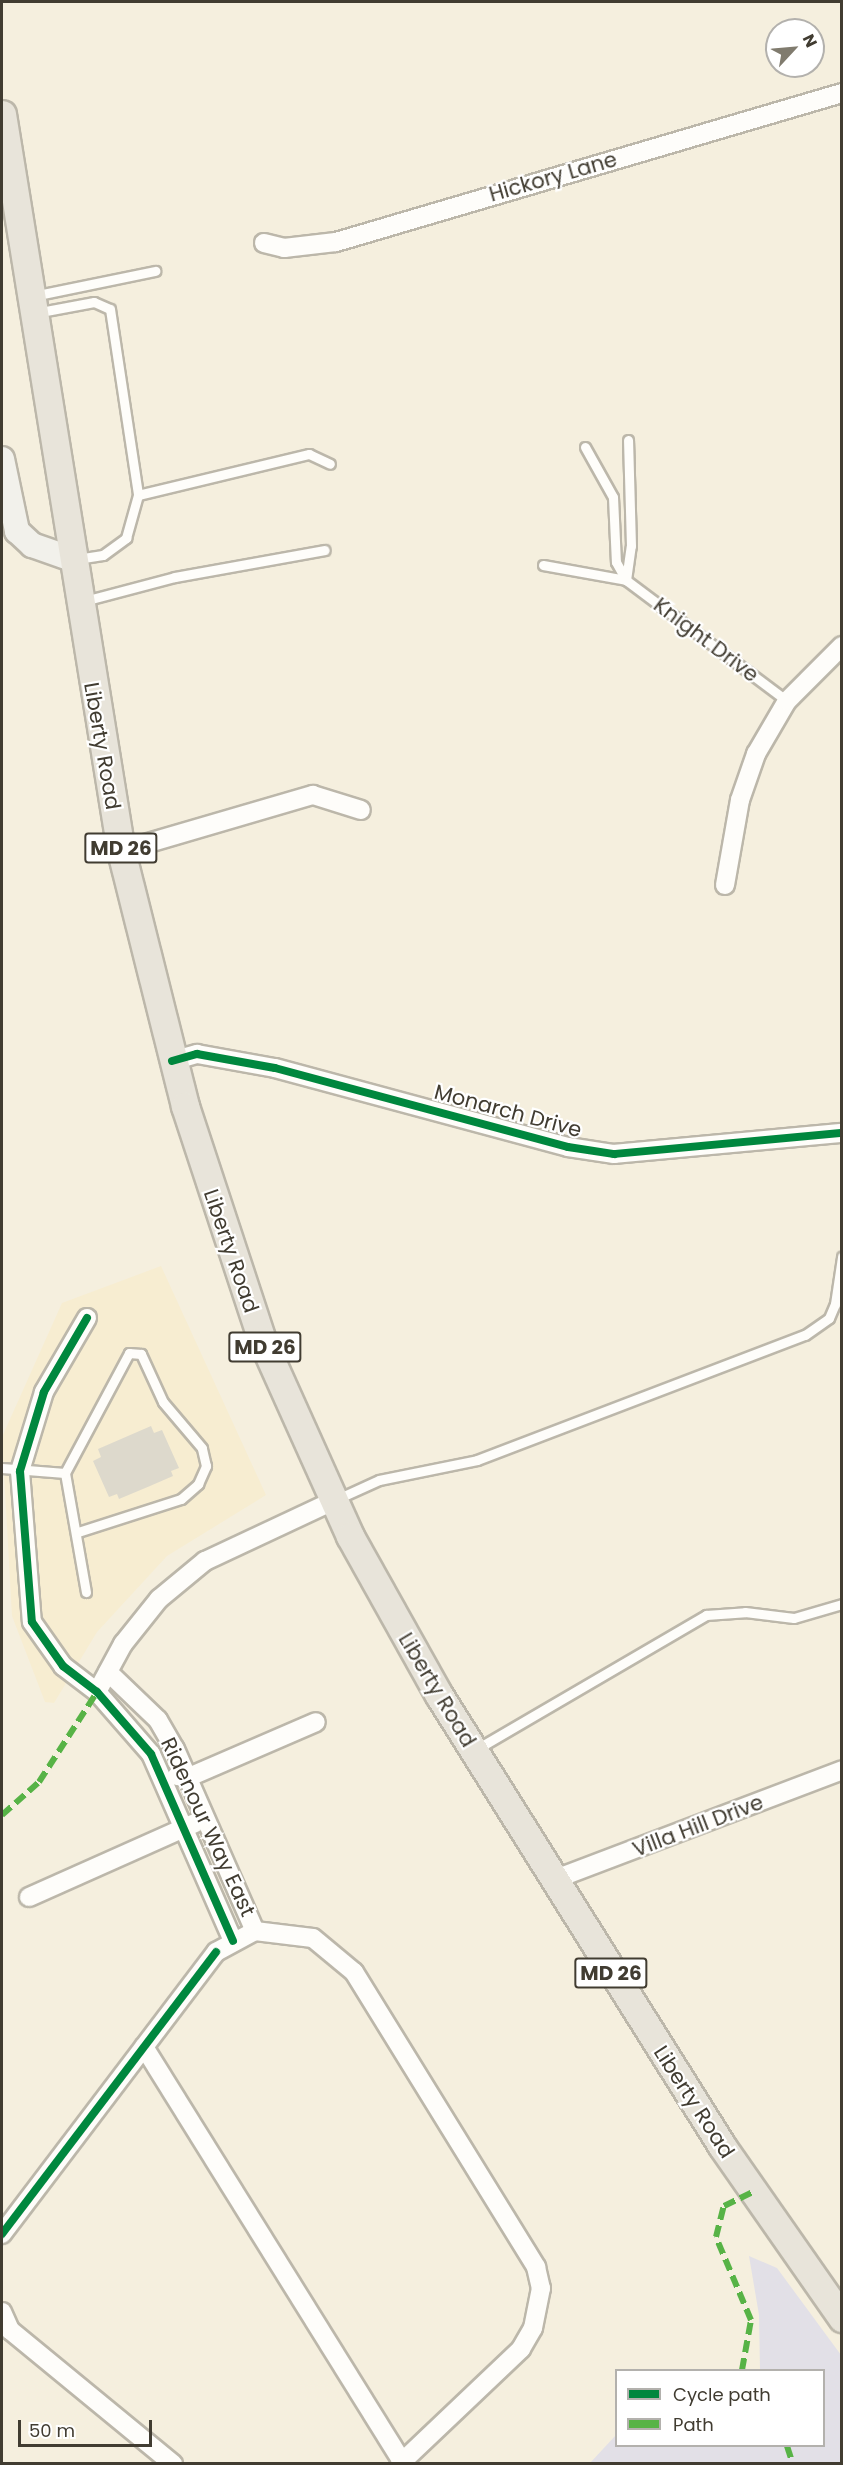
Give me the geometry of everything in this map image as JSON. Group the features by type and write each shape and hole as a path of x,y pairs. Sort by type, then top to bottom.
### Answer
{"main road":[{"name":"Liberty Road","path":"2,114 72,560 121,851 172,1061 244,1292 333,1501 394,1618 553,1880 722,2146 842,2318"}],"street":[{"name":"Hickory Lane","path":"264,243 284,248 336,242 842,93"},
{"path":"2,459 17,531 32,545 72,560"},
{"path":"725,885 740,800 756,754 786,701 842,646"},
{"path":"121,851 313,795 361,810"},
{"name":"Monarch Drive","path":"172,1061 197,1054 275,1068 568,1148 614,1154 842,1133"},
{"name":"Ridenour Way East","path":"87,1318 40,1402 20,1471 32,1622 63,1666 97,1692 128,1724 160,1773 233,1941"},
{"path":"97,1692 108,1672 159,1599 205,1561 333,1501"},
{"name":"Ridenour Way East","path":"108,1672 158,1720 189,1777 205,1819 255,1931"},
{"path":"160,1773 189,1777 316,1722"},
{"name":"Villa Hill Drive","path":"553,1880 842,1770"},
{"path":"29,1897 205,1819"},
{"path":"2,2234 216,1952 255,1931 314,1938 354,1972 536,2267 539,2307 521,2349 401,2463 144,2047"},
{"path":"2,2312 10,2330 173,2463"}],"lane":[{"path":"32,305 155,272"},
{"path":"32,305 94,302 110,309 138,495 126,538 103,555 72,560"},
{"path":"626,579 631,546 628,440"},
{"path":"585,447 613,497 616,562 626,579"},
{"path":"138,495 309,454 330,464"},
{"path":"79,602 175,577 325,550"},
{"path":"543,565 626,579"},
{"name":"Knight Drive","path":"626,579 786,701"},
{"path":"333,1501 379,1479 477,1460 805,1335 818,1328 835,1304 842,1257"},
{"path":"78,1532 181,1499 198,1484 206,1466 202,1448 163,1402 141,1354 129,1353 65,1473 78,1532 86,1592"},
{"path":"2,1468 65,1473"},
{"path":"473,1751 706,1616 745,1612 794,1618 842,1604"}],"shaded area":[{"path":"161,1266 266,1495 167,1556 97,1632 54,1703 45,1702 12,1616 2,1437 62,1303"},
{"path":"749,2256 777,2268 841,2355 841,2463 590,2463 615,2436 615,2447 825,2447 825,2369 760,2369 759,2315"}],"building":[{"path":"151,1426 154,1433 162,1430 179,1468 171,1471 173,1476 119,1499 117,1494 109,1497 93,1461 101,1457 98,1449"}],"marked path":[{"path":"2,1815 39,1782 97,1692"},
{"path":"742,2369 751,2320 716,2237 724,2206 753,2192"},
{"path":"787,2447 793,2464"}],"cycle path":[{"path":"172,1061 197,1054 275,1068 568,1147 614,1154 842,1133"},
{"path":"87,1318 44,1392 20,1471 32,1622 63,1666 97,1692 151,1754 233,1941"},
{"path":"2,2234 216,1952"}]}
